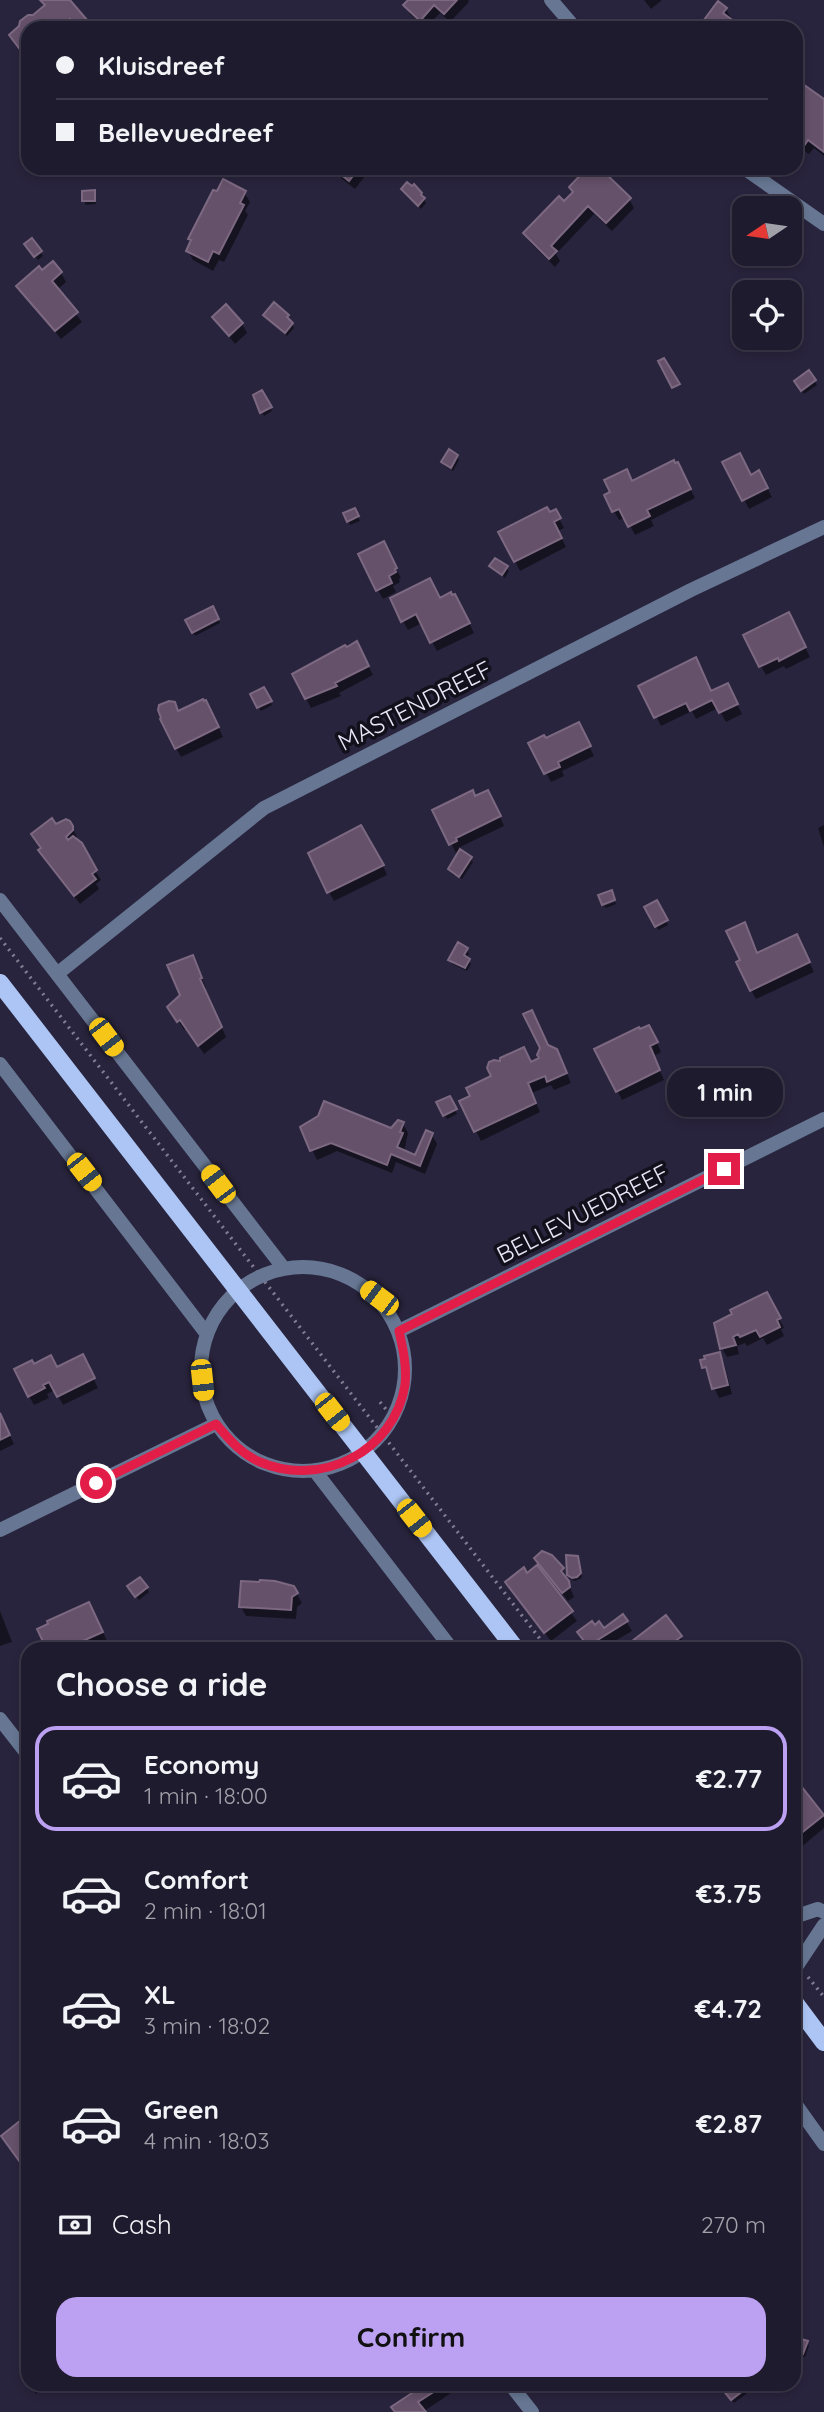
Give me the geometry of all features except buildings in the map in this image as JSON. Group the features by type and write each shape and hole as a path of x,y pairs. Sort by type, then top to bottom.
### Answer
{"main road":[{"path":"0,983 510,1642"},
{"path":"801,2011 824,2042"}],"street":[{"path":"551,0 569,21"},
{"path":"754,175 824,224"},
{"name":"MASTENDREEF","path":"57,974 264,808 691,590 824,527"},
{"path":"0,900 282,1266"},
{"path":"0,1063 206,1333"},
{"name":"BELLEVUEDREEF","path":"399,1331 824,1119"},
{"path":"282,1266 311,1266 348,1276 379,1298 399,1331 405,1358 405,1385 393,1418 383,1434 363,1453 340,1465 315,1471 286,1471 258,1462 234,1446 216,1424 203,1395 200,1364 206,1333 219,1309 237,1289 282,1266"},
{"path":"0,1530 216,1424"},
{"path":"315,1471 446,1642"},
{"path":"0,1719 21,1746"},
{"path":"801,1915 818,1909 824,1912"},
{"path":"801,1959 824,1925"},
{"path":"801,2112 824,2144"},
{"path":"516,2391 532,2412"}],"path":[{"path":"0,938 542,1642"},
{"path":"380,1402 393,1418"}],"route":[{"path":"96,1483 216,1424 234,1446 258,1462 286,1471 315,1471 340,1465 363,1453 383,1434 397,1411 405,1385 405,1358 399,1331 724,1169"}]}
